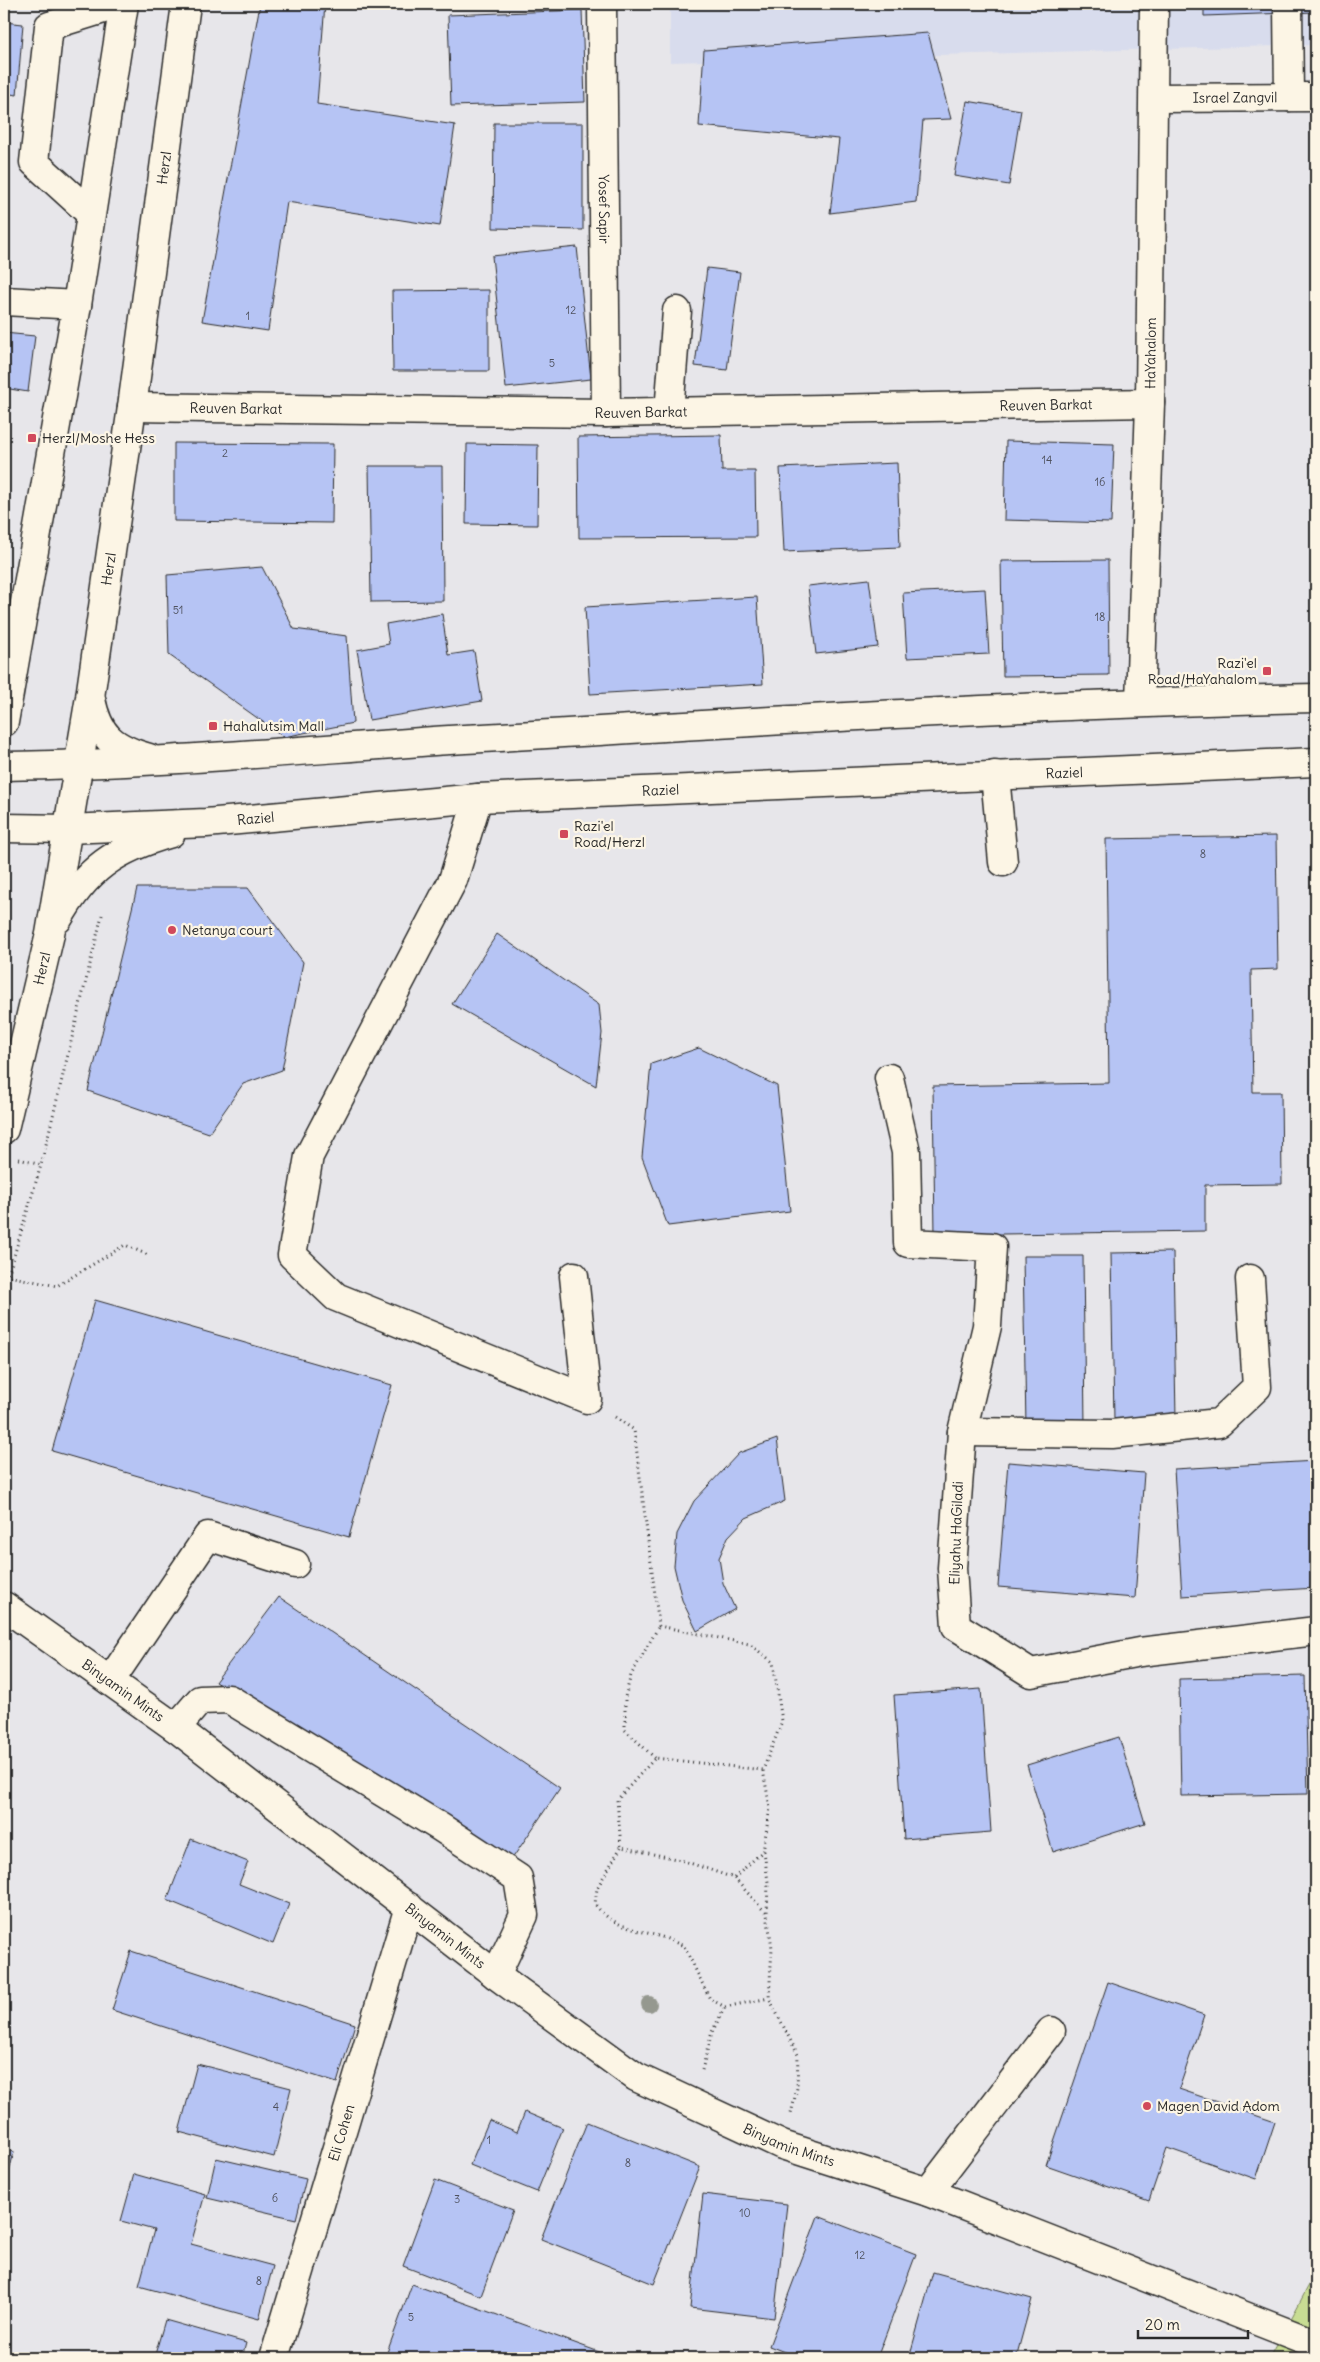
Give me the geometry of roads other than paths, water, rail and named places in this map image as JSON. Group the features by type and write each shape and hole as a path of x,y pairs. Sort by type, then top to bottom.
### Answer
{"street":[{"path":"4,722 77,305 122,4 49,26 34,162 90,213"},
{"name":"Herzl","path":"4,1130 50,934 90,697 132,407 186,4"},
{"name":"Yosef Sapir","path":"602,4 606,413"},
{"name":"HaYahalom","path":"1140,702 1150,403 1154,4"},
{"path":"1288,4 1289,97"},
{"name":"Israel Zangvil","path":"1154,98 1316,97"},
{"path":"4,301 77,305"},
{"path":"669,412 677,311"},
{"name":"Reuven Barkat","path":"132,407 606,413 1150,403"},
{"path":"90,697 99,728 114,743 130,753 158,760"},
{"path":"4,766 78,765 464,739 1140,702 1316,698"},
{"name":"Raziel","path":"4,828 68,829 206,823 478,798 1316,762"},
{"path":"995,775 1003,862"},
{"path":"478,798 453,880 309,1156 292,1255 336,1297 587,1399 574,1276"},
{"path":"50,934 77,888 96,868 131,847 206,823"},
{"name":"Eliyahu HaGiladi","path":"889,1078 906,1152 908,1243 992,1247 987,1326 962,1432 952,1568 956,1626 1031,1673 1140,1652 1316,1631"},
{"path":"962,1432 1112,1434 1219,1423 1257,1387 1250,1279"},
{"path":"110,1681 208,1536 295,1564"},
{"name":"Binyamin Mints","path":"4,1606 176,1728 496,1975 636,2076 782,2145 928,2192 1316,2344"},
{"path":"176,1728 200,1700 229,1699 432,1821 518,1878 524,1915 496,1975"},
{"name":"Eli Cohen","path":"274,2358 409,1908"},
{"path":"928,2192 1051,2031"}],"place":[{"name":"Herzl/Moshe Hess","path":"32,438"},
{"name":"Razi'el Road/HaYahalom","path":"1267,671"},
{"name":"Hahalutsim Mall","path":"213,726"},
{"name":"Razi'el Road/Herzl","path":"564,834"},
{"name":"Netanya court","path":"172,930"},
{"name":"Magen David Adom","path":"1147,2106"}]}
